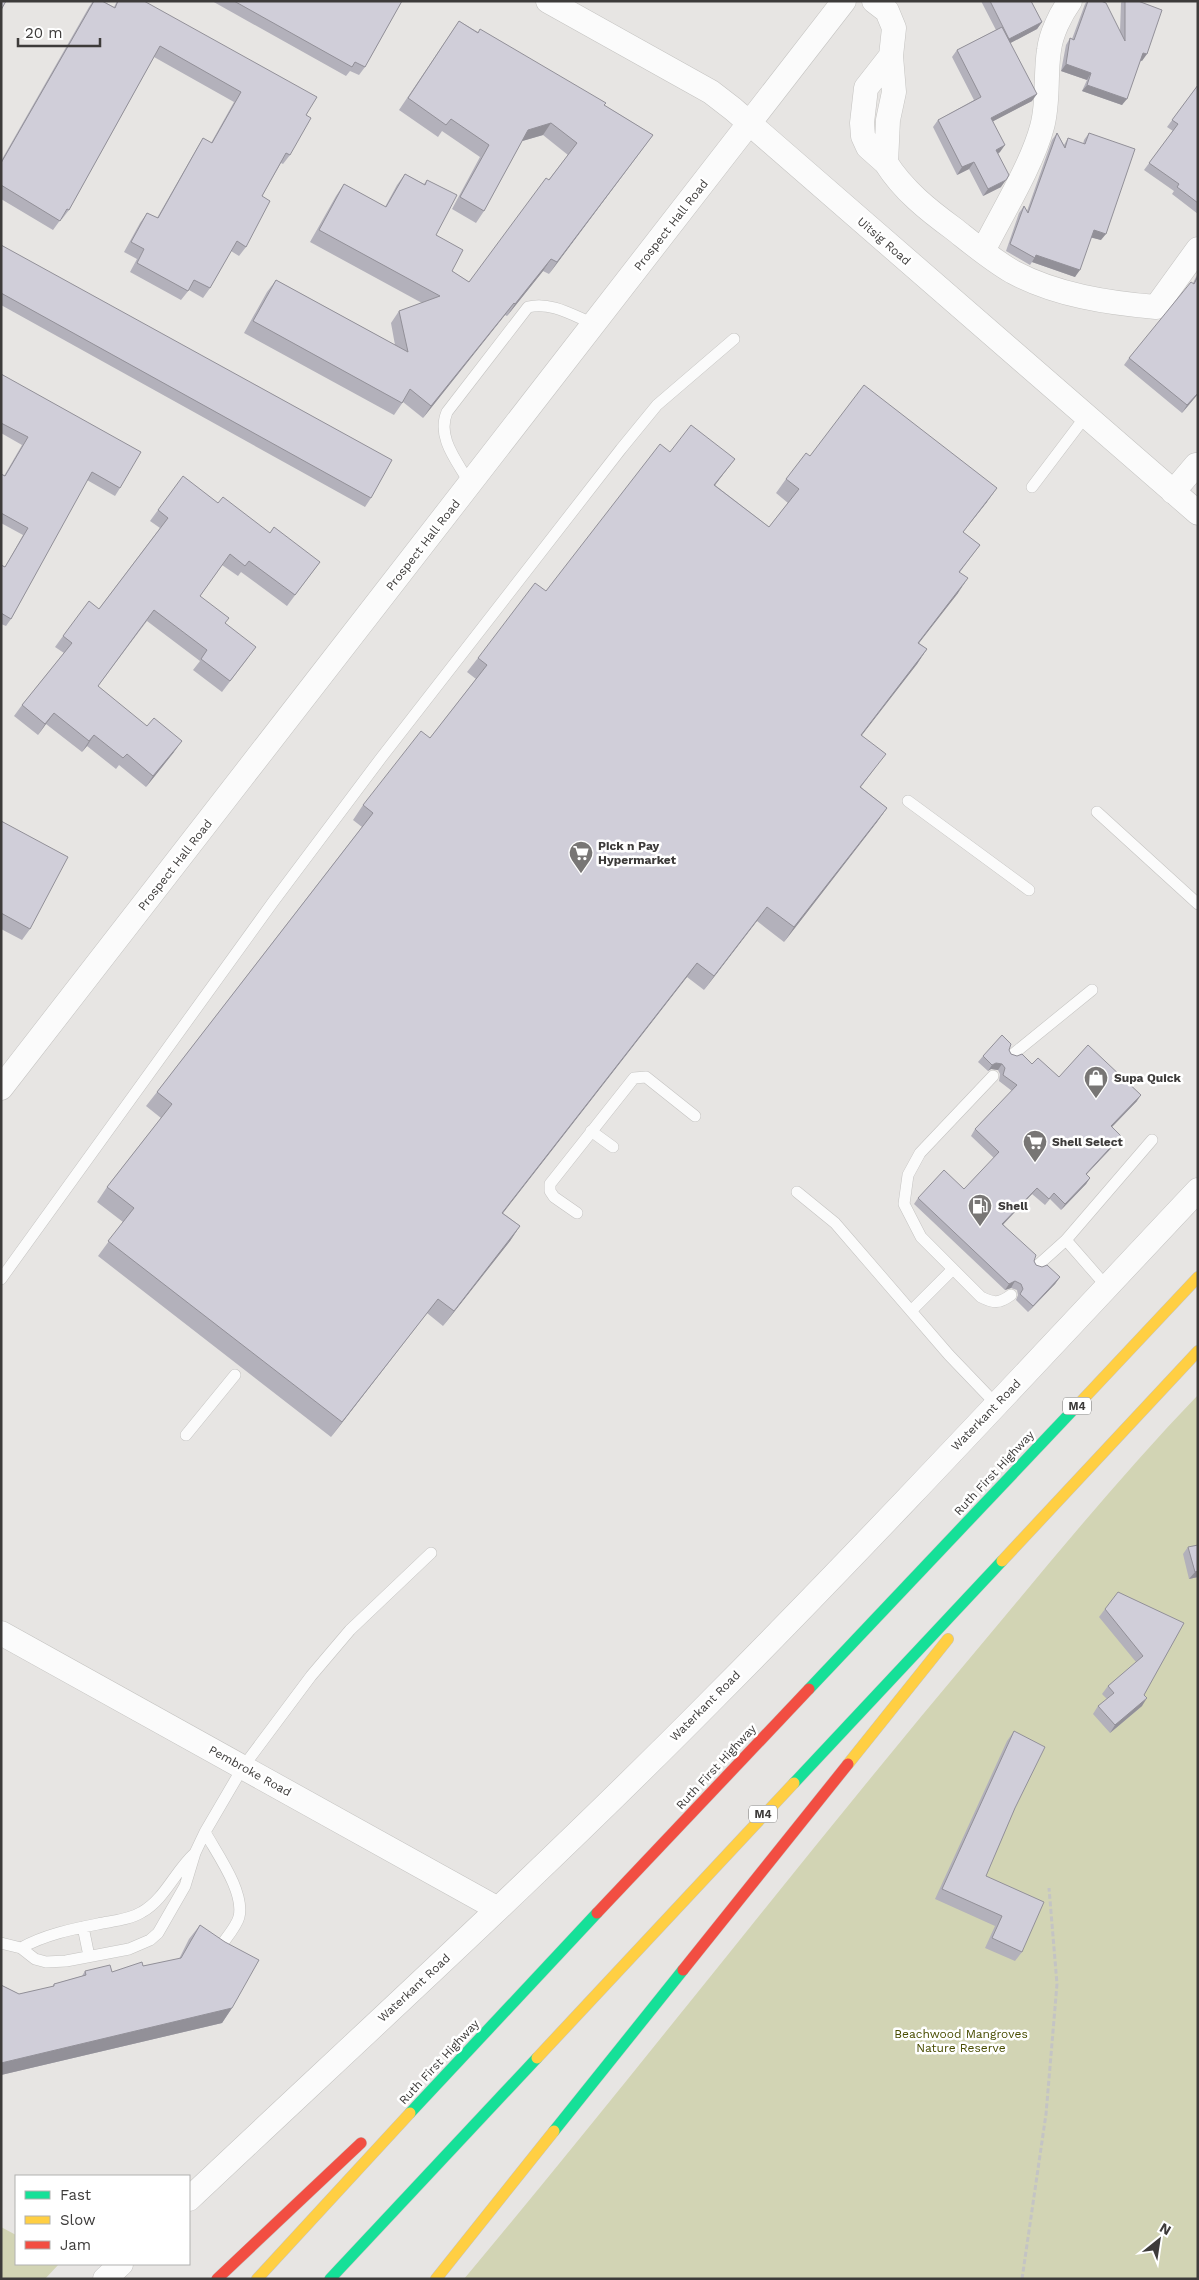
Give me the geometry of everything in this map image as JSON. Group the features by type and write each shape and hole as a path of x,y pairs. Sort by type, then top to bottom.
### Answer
{"highway":[{"name":"Ruth First Highway","path":"257,2279 506,2010 1198,1277"},
{"name":"M4","path":"330,2279 1198,1351"},
{"path":"967,1616 1065,1491"},
{"path":"436,2279 954,1632"},
{"path":"396,2111 506,2010"},
{"path":"217,2279 366,2138"}],"street":[{"name":"Uitsig Road","path":"548,1 711,92 750,123 1085,417 1198,513"},
{"name":"Prospect Hall Road","path":"3,1083 844,1"},
{"path":"874,1 887,11 894,28 891,56 894,92 888,120 886,163 896,179 924,206 1012,272 1056,290 1114,302 1156,307 1198,250"},
{"path":"983,251 1035,148 1047,102 1049,50 1057,24 1070,1"},
{"path":"1173,492 1196,465"},
{"name":"Waterkant Road","path":"190,2199 498,1909 713,1699 1198,1190"},
{"name":"Pembroke Road","path":"1,1633 498,1909"},
{"path":"105,2279 120,2265"}],"lane":[{"path":"470,484 443,433 443,422 447,412 528,307 539,304 550,306 594,324"},
{"path":"1,1279 273,902 381,758 621,448 657,404 734,339"},
{"path":"1032,487 1085,417"},
{"path":"908,801 1029,890"},
{"path":"1097,812 1198,904"},
{"path":"1012,1055 1092,990"},
{"path":"577,1213 554,1197 550,1190 550,1184 628,1084 641,1076 646,1077 695,1116"},
{"path":"993,1076 920,1153 908,1176 904,1204 921,1237 981,1297 992,1302 1002,1302 1011,1295"},
{"path":"591,1131 613,1147"},
{"path":"1037,1266 1066,1240 1152,1140"},
{"path":"798,1192 835,1223 911,1311 996,1404"},
{"path":"1066,1240 1107,1286"},
{"path":"911,1311 952,1270"},
{"path":"186,1435 235,1375"},
{"path":"1,1942 22,1948 35,1959 46,1962 129,1949 150,1940 158,1933 185,1886 194,1853 243,1767 311,1676 350,1630 431,1553"},
{"path":"205,1832 239,1899 239,1918 218,1950"},
{"path":"22,1948 35,1940 83,1926 134,1916 143,1912 158,1900 182,1865 194,1853"},
{"path":"83,1926 89,1956"}],"path":[{"path":"1022,2279 1046,2114 1057,1984 1049,1888"}],"green space":[{"name":"Beachwood Mangroves Nature Reserve","path":"1198,1395 1198,2279 464,2279 910,1730 1084,1522"},
{"path":"1,2227 15,2234 15,2265 58,2265 45,2279 1,2279"}],"building":[{"path":"1,1 6,1 1,10"},
{"path":"94,1 102,1 115,8 118,1 144,1 317,97 306,115 311,118 290,155 286,153 262,196 270,201 246,247 237,241 210,288 194,280 188,291 137,263 144,249 131,242 147,213 158,218 203,138 212,143 241,92 160,46 69,210 67,209 60,221 1,185 1,163"},
{"path":"234,1 402,1 365,67 355,62 352,67"},
{"path":"990,1 1031,1 1042,22 1009,39"},
{"path":"1088,1 1106,3 1125,41 1125,1 1138,1 1162,10 1147,54 1143,53 1127,99 1087,85 1091,73 1066,64 1070,38 1074,40"},
{"path":"459,21 478,33 480,29 606,103 604,105 653,135 557,262 551,259 431,406 410,389 402,403 253,321 276,280 408,352 399,311 440,296 319,230 344,184 386,207 405,174 425,185 427,180 457,195 436,235 463,250 452,271 469,282 546,178 549,180 577,143 551,123 528,130 484,211 460,197 489,145 451,119 446,125 408,98"},
{"path":"1002,27 1037,94 991,118 1005,145 996,150 1009,175 1006,180 988,189 974,162 962,167 938,120 981,97 957,50"},
{"path":"1198,85 1198,203 1177,187 1179,184 1149,163 1178,124 1172,120"},
{"path":"1057,133 1065,148 1068,138 1085,144 1089,133 1135,149 1106,234 1094,230 1080,270 1036,255 1035,258 1010,244 1024,206 1028,213"},
{"path":"1,245 392,460 371,498 1,293"},
{"path":"1198,276 1198,393 1187,405 1129,358 1191,282 1194,284"},
{"path":"1,374 141,452 120,488 92,472 11,619 1,613 1,565 5,567 28,528 1,513 1,474 5,476 28,437 1,423"},
{"name":"Pick n Pay Hypermarket","path":"864,385 997,488 963,532 980,545 959,572 968,578 918,643 927,649 861,735 886,754 860,787 887,808 794,927 767,907 714,976 697,963 502,1213 520,1226 454,1311 438,1299 342,1422 108,1241 134,1208 107,1187 172,1104 157,1092 373,813 363,805 421,731 430,738 487,665 478,658 535,583 546,591 660,444 670,452 691,425 735,459 714,485 769,527 799,489 786,479 806,453 810,456"},
{"path":"183,476 218,503 223,497 270,533 274,527 320,562 295,595 249,561 245,566 230,554 200,596 229,618 225,623 256,647 230,681 201,659 207,650 154,610 98,686 147,726 154,718 182,741 153,776 127,754 123,758 94,735 89,741 54,713 45,724 22,705 72,643 63,636 89,601 99,609 168,518 158,510"},
{"path":"1,821 68,857 30,929 1,913"},
{"path":"1002,1035 1011,1044 1009,1050 1011,1054 1017,1056 1022,1054 1032,1064 1038,1058 1059,1077 1088,1045 1141,1095 1111,1126 1121,1136 1086,1174 1090,1178 1065,1204 1054,1193 1049,1199 1037,1188 1002,1224 1036,1255 1034,1261 1036,1265 1042,1267 1047,1265 1060,1277 1033,1306 1020,1294 1023,1289 1021,1284 1015,1281 1009,1284 918,1198 944,1170 964,1189 999,1152 975,1129 1017,1085 1003,1075 1005,1068 1002,1064 996,1063 992,1065 983,1056"},
{"path":"1198,1545 1198,1571 1195,1572 1188,1547"},
{"path":"1118,1592 1184,1623 1144,1695 1147,1698 1115,1725 1098,1706 1114,1693 1108,1686 1143,1656 1105,1609"},
{"path":"1014,1731 1045,1747 1015,1808 986,1876 1044,1902 1022,1952 992,1938 1002,1916 942,1889"},
{"path":"200,1925 225,1942 259,1960 232,2008 1,2063 1,1985 19,1994 54,1986 54,1984 86,1975 85,1971 110,1965 112,1972 142,1962 143,1966 181,1958"}],"traffic: fast":[{"path":"809,1689 1074,1409"},
{"path":"794,1783 1002,1561"},
{"path":"410,2113 597,1913"},
{"path":"554,2131 683,1970"},
{"path":"330,2279 537,2058"}],"traffic: slow":[{"path":"1074,1409 1198,1277"},
{"path":"1002,1561 1198,1351"},
{"path":"848,1764 948,1639"},
{"path":"537,2058 794,1783"},
{"path":"257,2279 410,2113"},
{"path":"436,2279 554,2131"}],"traffic: jam":[{"path":"597,1913 809,1689"},
{"path":"683,1970 848,1764"},
{"path":"217,2279 361,2143"}],"place":[{"name":"Pick n Pay Hypermarket","path":"581,874"},
{"name":"Supa Quick","path":"1096,1099"},
{"name":"Shell Select","path":"1035,1163"},
{"name":"Shell","path":"980,1227"}]}
